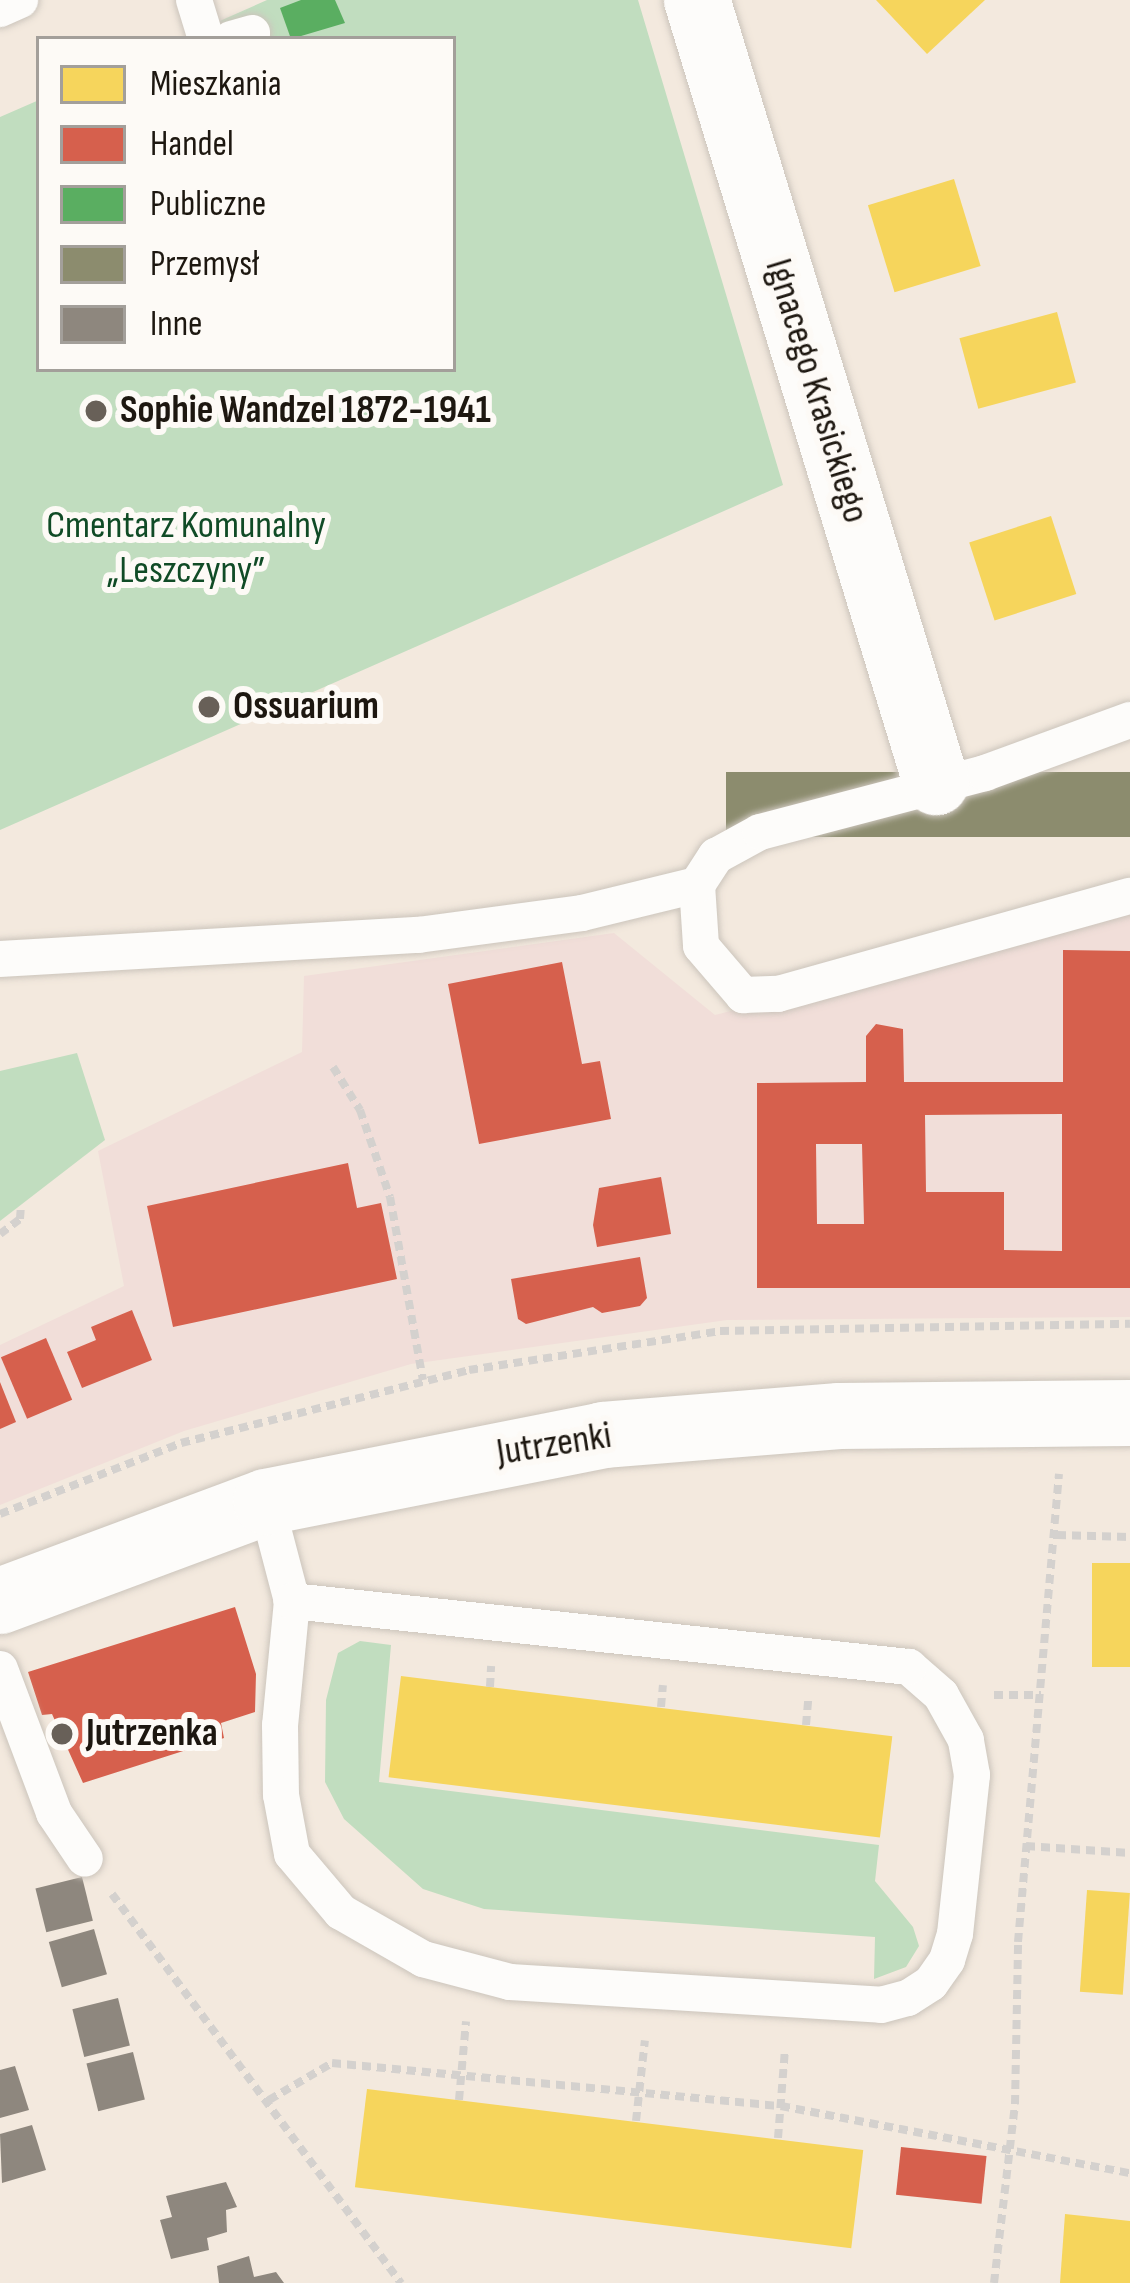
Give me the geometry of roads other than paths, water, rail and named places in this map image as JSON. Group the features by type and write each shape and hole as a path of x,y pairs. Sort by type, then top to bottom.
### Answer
{"street":[{"name":"Ignacego Krasickiego","path":"697,0 935,782"},
{"name":"Jutrzenki","path":"0,1601 266,1502 501,1453 665,1429 838,1416 1130,1413"}],"lane":[{"path":"0,9 20,0"},
{"path":"194,0 205,36"},
{"path":"1130,720 985,773 935,782 760,832 716,856 697,885 700,946 743,995 778,994 1130,896"},
{"path":"0,959 418,935 582,913 697,885"},
{"path":"266,1502 292,1601 280,1725 281,1795 292,1854 341,1912 423,1959 509,1982 881,2005 908,1998 931,1983 946,1960 955,1934 972,1775 966,1740 941,1695 909,1667 292,1601"},
{"path":"0,1669 54,1813 86,1859"}],"place":[{"name":"Sophie Wandzel 1872-1941","path":"96,411"},
{"name":"Ossuarium","path":"209,707"},
{"name":"Jutrzenka","path":"62,1734"}],"park label":[{"name":"Cmentarz Komunalny „Leszczyny”","path":"186,550"}]}
